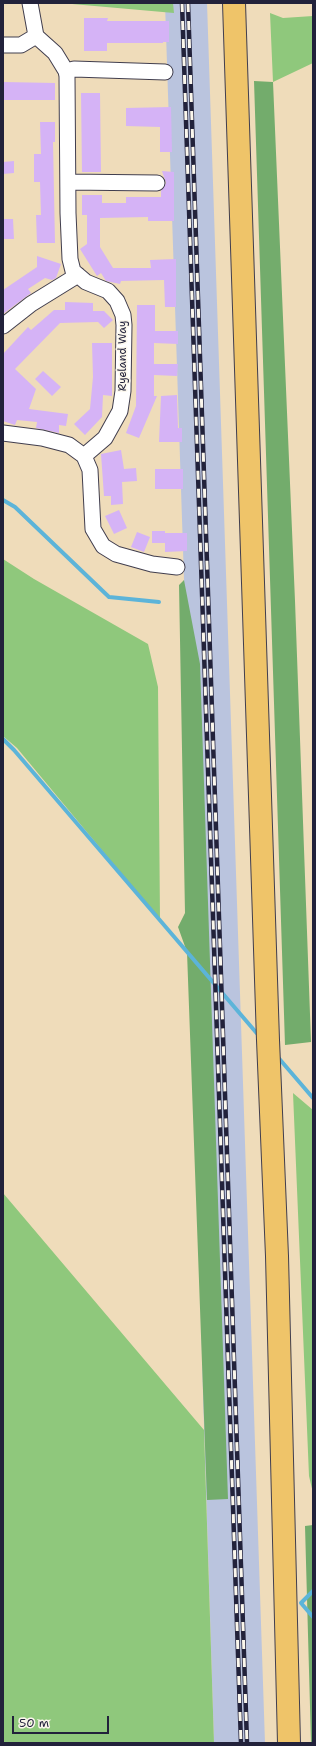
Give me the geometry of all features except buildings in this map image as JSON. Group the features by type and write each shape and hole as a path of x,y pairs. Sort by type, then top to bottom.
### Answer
{"highway":[{"path":"234,3 268,1040 277,1256 289,1743"}],"street":[{"path":"3,326 31,304 78,275 73,271 70,259 66,71 55,53 36,36 30,3"},
{"path":"3,45 21,45 36,36"},
{"path":"66,71 74,69 165,72"},
{"path":"68,182 157,183"},
{"name":"Ryeland Way","path":"78,275 86,282 108,291 117,301 123,315 124,325 123,391 120,411 105,438 84,456"},
{"path":"3,433 42,438 69,445 84,456 90,470 93,529 103,546 116,554 152,564 177,567"}],"shaded area":[{"path":"165,3 207,3 265,1743 214,1743 203,1394 184,580"}],"green space":[{"path":"47,3 173,3 174,13 72,4"},
{"path":"270,13 283,18 313,16 313,63 273,82"},
{"path":"254,81 273,82 295,601 311,1042 285,1045"},
{"path":"3,559 34,579 148,644 158,687 160,920 17,748 3,736"},
{"path":"184,580 200,664 228,1499 207,1500 187,952 178,927 185,913 179,585"},
{"path":"293,1093 313,1110 313,1493 309,1476"},
{"path":"3,1193 204,1430 214,1743 3,1743"},
{"path":"313,1525 313,1743 311,1743 305,1526"}],"waterway":[{"path":"3,500 15,507 109,597 159,602"},
{"path":"3,739 260,1037"},
{"path":"276,1055 313,1098"},
{"path":"313,1591 301,1603 313,1617"}],"railway":[{"path":"182,3 241,1743"},
{"path":"188,3 247,1743"}]}
